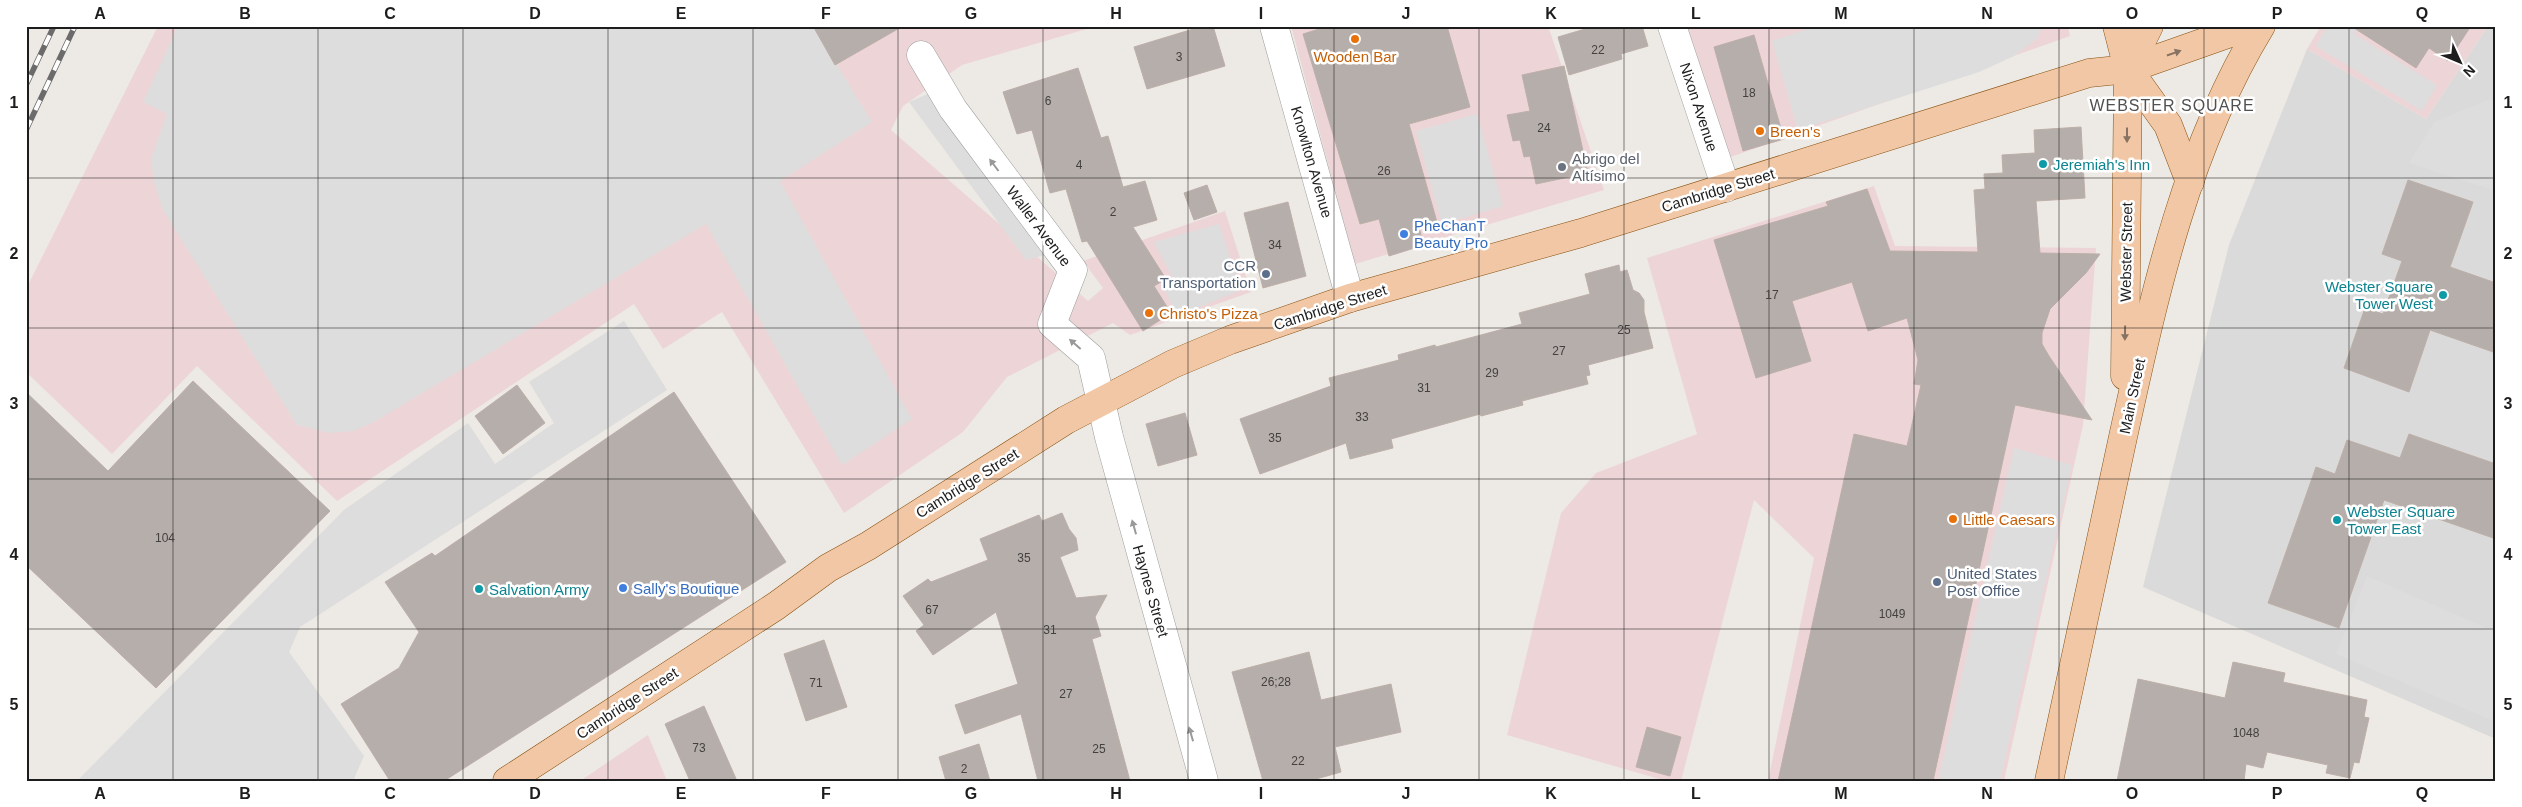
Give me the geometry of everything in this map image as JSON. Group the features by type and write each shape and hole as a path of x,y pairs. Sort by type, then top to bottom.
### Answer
{"main road":[{"name":"Webster Street","path":"2117,26 2128,69 2124,434"},
{"path":"2128,69 2149,26"},
{"name":"Cambridge Street","path":"507,781 776,606 828,568 868,546 1100,401 1173,364 1230,340 1350,298 1581,233 2089,73 2128,69 2250,26"},
{"name":"Main Street","path":"2050,781 2142,353 2168,251 2190,182 2235,74 2261,26"},
{"name":"Webster Street","path":"2128,69 2168,125 2190,182"}],"street":[{"name":"Knowlton Avenue","path":"1274,26 1350,298"},
{"name":"Nixon Avenue","path":"1672,26 1726,188"},
{"name":"Waller Avenue","path":"921,55 953,109 1073,270 1052,324 1091,358 1100,401"},
{"name":"Haynes Street","path":"1100,401 1204,781"}],"shaded area":[{"path":"158,26 1097,26 962,65 903,106 891,130 1088,301 1103,288 1083,261 1225,211 1251,292 1130,335 1113,323 1007,377 963,432 844,513 722,312 663,349 634,304 337,501 197,366 112,454 26,372 26,289"},
{"path":"178,26 813,26 872,122 780,181 912,419 842,465 706,224 372,423 353,431 330,433 297,425 163,210 154,182 151,159 167,114 143,102"},
{"path":"1291,26 1548,26 1604,190 1355,264"},
{"path":"1686,26 2068,26 2070,36 1725,159"},
{"path":"1817,26 2042,26 2038,38 2014,56 1979,72 1798,130 1772,41"},
{"path":"2321,26 2488,26 2426,119 2307,49"},
{"path":"2327,26 2359,26 2354,34 2437,85 2422,111 2316,46"},
{"path":"2488,26 2496,26 2496,739 2143,587 2229,245 2307,49 2426,119"},
{"path":"930,93 1048,254 1026,260 909,102"},
{"path":"2491,99 2496,100 2496,191 2409,163 2434,122"},
{"path":"1477,114 1503,206 1442,224 1416,131"},
{"path":"1874,186 1895,246 2096,248 2083,425 2004,781 1768,781 1814,558 1754,500 1681,781 1666,781 1507,735 1561,513 1596,473 1697,434 1647,258"},
{"path":"1219,224 1241,290 1177,316 1165,290 1176,284 1154,242"},
{"path":"624,321 667,390 300,627 289,652 364,756 353,781 77,781 344,510 468,423 495,464 554,423 529,382"},
{"path":"2014,448 2072,465 2000,781 1938,781"},
{"path":"2367,576 2496,632 2496,722 2336,654"},
{"path":"648,735 667,781 580,781"}],"building":[{"path":"813,26 903,26 835,65"},
{"path":"1203,26 1213,26 1225,66 1147,89 1134,47"},
{"path":"1329,26 1447,26 1470,107 1409,124 1437,222 1419,228 1424,245 1389,256 1379,219 1360,224 1303,34"},
{"path":"1595,26 1642,26 1648,46 1621,54 1622,59 1569,75 1558,37"},
{"path":"2351,26 2471,26 2448,61 2429,48 2416,68"},
{"path":"1754,35 1784,139 1743,151 1714,47"},
{"path":"1564,66 1588,173 1536,184 1530,156 1524,157 1520,140 1513,141 1507,115 1530,111 1522,75"},
{"path":"1078,68 1101,138 1108,136 1123,187 1145,181 1157,220 1133,227 1166,279 1154,286 1171,313 1143,331 1087,241 1082,242 1066,189 1050,193 1032,130 1017,134 1003,92"},
{"path":"2081,127 2085,198 2036,201 2040,253 2100,254 2086,273 2050,309 2042,333 2042,344 2092,420 2015,405 1933,781 1778,781 1854,434 1907,446 1921,385 1914,384 1918,360 1907,318 1868,331 1852,282 1792,301 1811,361 1756,378 1714,240 1828,206 1826,202 1867,189 1890,251 1978,252 1974,190 1985,189 1984,174 2003,173 2002,155 2035,153 2034,130"},
{"name":"Webster Square Tower West","path":"2408,180 2473,202 2450,267 2496,283 2496,353 2430,330 2409,392 2344,368 2365,308 2383,314 2402,261 2382,254"},
{"path":"1207,185 1217,212 1194,220 1184,193"},
{"path":"1288,202 1306,276 1263,288 1244,213"},
{"path":"1619,265 1620,272 1627,270 1633,290 1639,293 1644,300 1644,312 1653,348 1588,365 1590,375 1586,376 1588,384 1522,401 1523,405 1481,416 1480,414 1391,439 1393,448 1350,459 1346,443 1260,474 1240,419 1331,386 1329,378 1399,360 1398,355 1522,324 1519,313 1590,294 1585,274"},
{"path":"193,381 330,511 156,688 26,565 26,392 108,471"},
{"path":"517,385 545,423 503,454 475,416"},
{"name":"Salvation Army","path":"674,392 786,562 444,781 390,781 341,704 399,668 419,632 385,582 432,553 435,556"},
{"path":"1185,413 1197,455 1158,466 1146,424"},
{"name":"Webster Square Tower East","path":"2409,434 2496,464 2496,539 2384,500 2339,628 2268,603 2316,467 2335,474 2347,440 2400,458"},
{"path":"1062,513 1069,529 1076,538 1078,550 1060,557 1076,598 1107,595 1095,617 1101,636 1092,639 1130,781 1038,781 1021,714 965,734 955,705 1018,684 996,612 933,655 916,631 924,625 903,596 928,579 931,582 988,560 980,539 1039,515 1042,521"},
{"path":"824,640 847,707 806,721 784,654"},
{"path":"1309,652 1321,700 1391,684 1401,732 1335,747 1341,772 1309,781 1263,781 1232,672"},
{"path":"2233,662 2285,673 2283,682 2367,700 2364,717 2369,718 2359,763 2354,762 2350,778 2326,773 2328,765 2267,752 2263,768 2246,764 2244,781 2117,781 2138,679 2225,698"},
{"path":"704,706 737,781 690,781 665,724"},
{"path":"1647,727 1681,737 1670,776 1636,767"},
{"path":"979,744 990,781 946,781 939,757"}],"railway":[{"path":"26,85 54,26"},
{"path":"26,130 75,26"}],"place":[{"name":"Wooden Bar","path":"1355,39"},
{"name":"Breen's","path":"1760,131"},
{"name":"Jeremiah's Inn","path":"2043,164"},
{"name":"Abrigo del Altísimo","path":"1562,167"},
{"name":"PheChanT Beauty Pro","path":"1404,234"},
{"name":"CCR Transportation","path":"1266,274"},
{"name":"Webster Square Tower West","path":"2443,295"},
{"name":"Christo's Pizza","path":"1149,313"},
{"name":"Little Caesars","path":"1953,519"},
{"name":"Webster Square Tower East","path":"2337,520"},
{"name":"United States Post Office","path":"1937,582"},
{"name":"Sally's Boutique","path":"623,588"},
{"name":"Salvation Army","path":"479,589"}],"district":[{"name":"WEBSTER SQUARE","path":"2172,105"}]}
